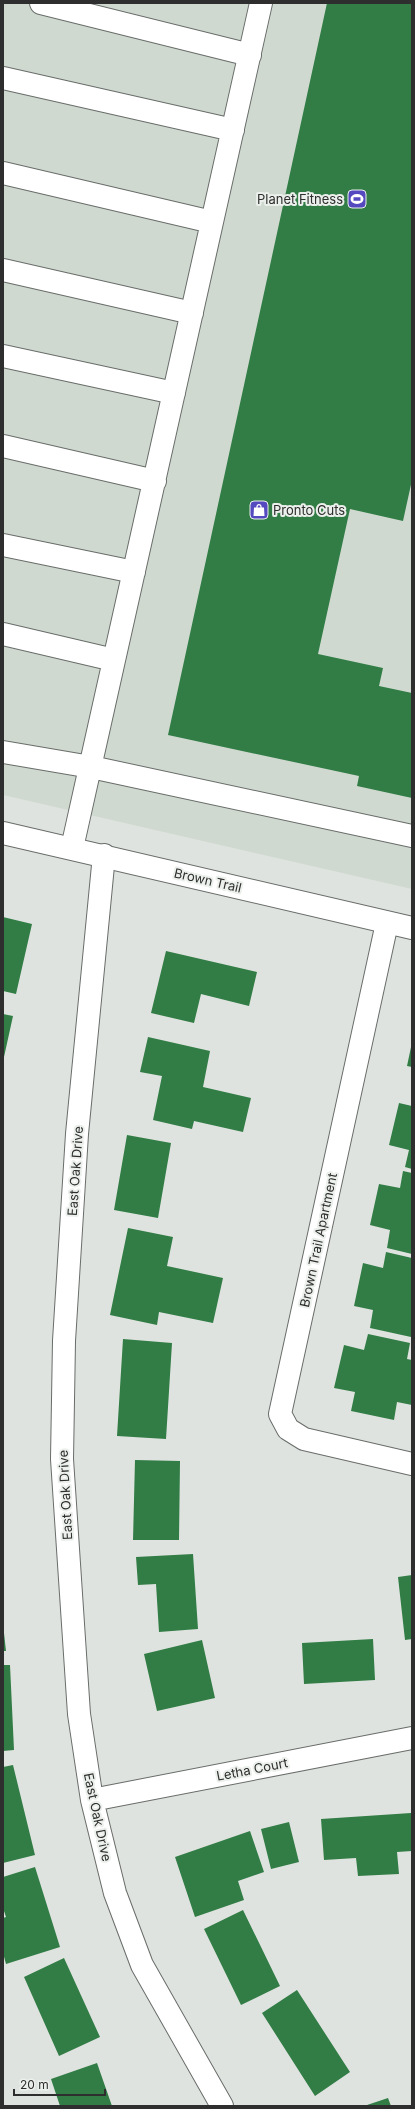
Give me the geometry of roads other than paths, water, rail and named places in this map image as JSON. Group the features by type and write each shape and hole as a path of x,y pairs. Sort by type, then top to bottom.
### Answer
{"street":[{"path":"41,3 250,55"},
{"path":"72,848 261,3"},
{"path":"3,78 233,130"},
{"path":"3,173 212,222"},
{"path":"3,270 192,313"},
{"path":"3,356 174,393"},
{"path":"3,446 154,481"},
{"path":"3,545 134,572"},
{"path":"3,634 114,660"},
{"path":"3,752 91,767 412,836"},
{"name":"Brown Trail","path":"3,833 104,855 412,928"},
{"name":"East Oak Drive","path":"104,855 77,1134 64,1341 62,1459 79,1714 92,1800 115,1893 142,1965 222,2106"},
{"name":"Brown Trail Apartment","path":"387,922 280,1414 288,1429 304,1439 412,1464"},
{"name":"Letha Court","path":"92,1800 412,1738"}],"place":[{"name":"Planet Fitness","path":"357,199"},
{"name":"Pronto Cuts","path":"259,510"}]}
